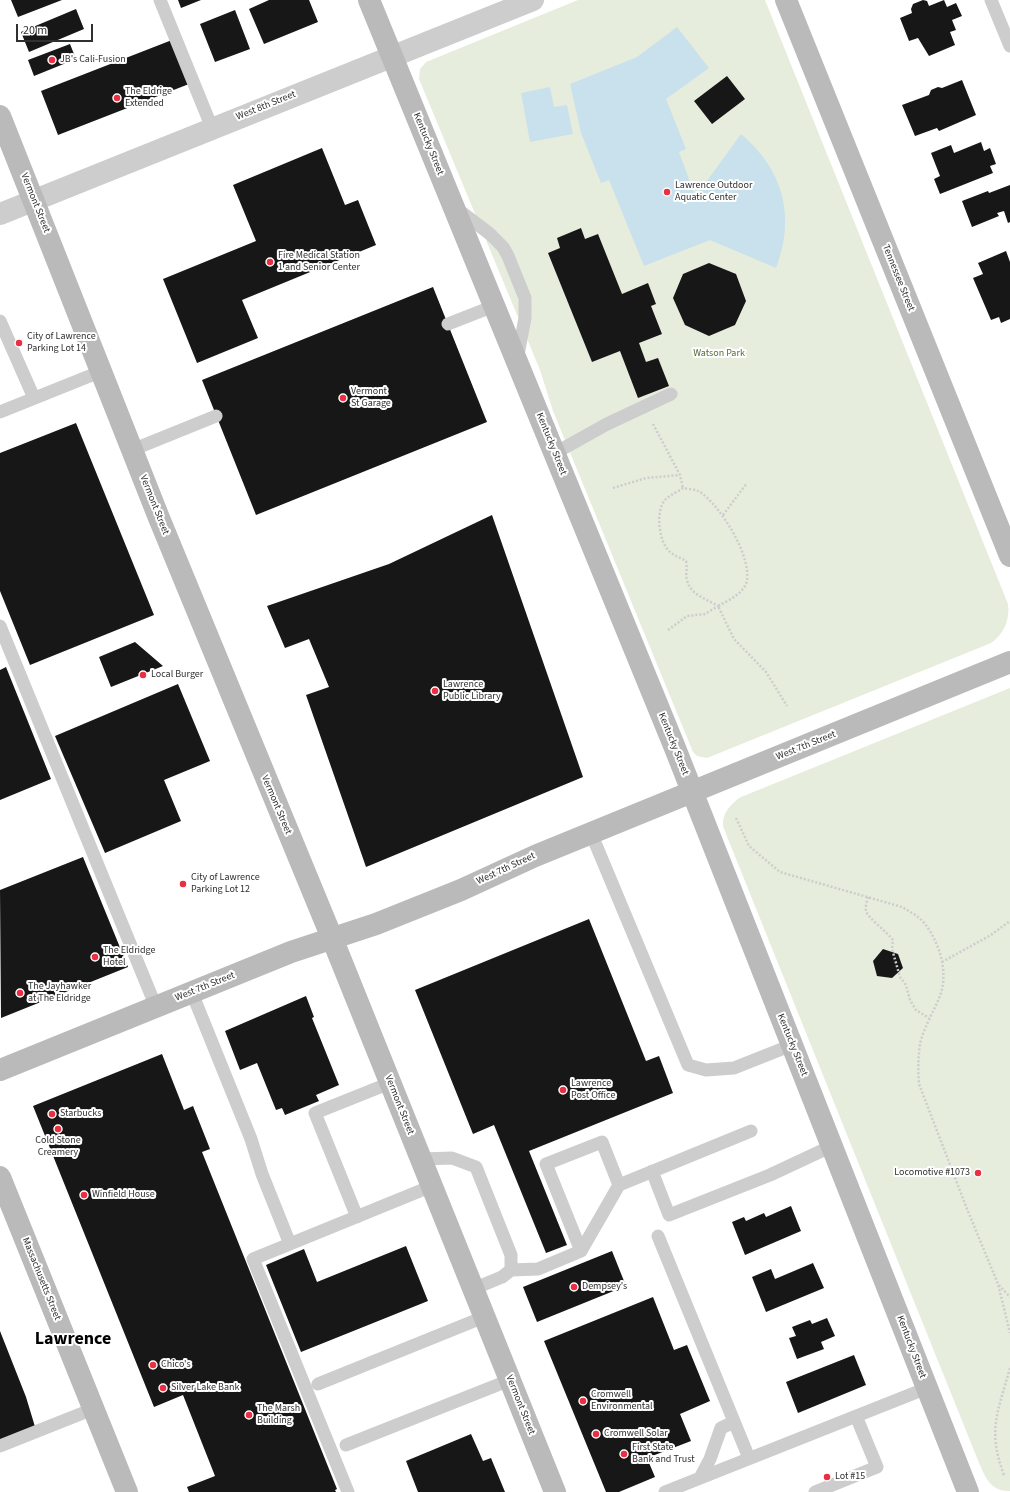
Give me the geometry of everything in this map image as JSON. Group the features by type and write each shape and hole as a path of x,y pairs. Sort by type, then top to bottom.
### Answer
{"street":[{"name":"Kentucky Street","path":"369,0 693,792 968,1492"},
{"name":"West 8th Street","path":"0,214 533,0"},
{"name":"Tennessee Street","path":"786,0 1010,556"},
{"name":"Vermont Street","path":"0,116 132,450 332,938 555,1492"},
{"name":"West 7th Street","path":"0,1070 291,952 376,924 461,890 535,856 1010,662"},
{"name":"Massachusetts Street","path":"0,1177 127,1492"}],"lane":[{"path":"160,0 212,128"},
{"path":"991,0 1010,46"},
{"path":"453,206 490,234 503,247 508,256 524,298 525,318 517,360"},
{"path":"448,324 494,306"},
{"path":"0,321 34,398"},
{"path":"0,412 102,371"},
{"path":"554,453 607,424 671,394"},
{"path":"132,450 216,416"},
{"path":"0,626 156,1007"},
{"path":"591,833 688,1065 706,1070 734,1068 792,1045"},
{"path":"192,993 251,1139 262,1174 290,1244"},
{"path":"357,1216 315,1113 390,1083"},
{"path":"473,1288 502,1277 510,1270 538,1269 581,1251 619,1185 751,1131"},
{"path":"581,1251 546,1164 602,1142 619,1185"},
{"path":"652,1171 669,1215 770,1175 832,1146"},
{"path":"421,1159 452,1158 476,1167 511,1255 510,1270"},
{"path":"348,1492 253,1259 432,1186"},
{"path":"658,1236 749,1458"},
{"path":"318,1384 484,1317"},
{"path":"346,1445 510,1380"},
{"path":"665,1492 927,1388"},
{"path":"0,1446 93,1409"},
{"path":"815,1492 877,1467 856,1416"},
{"path":"700,1478 710,1459 721,1428 734,1422"}],"path":[{"path":"644,407 662,444 680,475 683,488"},
{"path":"613,488 646,478 680,475"},
{"path":"723,515 747,484"},
{"path":"668,630 687,616 705,614 718,606 738,594 748,579 743,555 723,515 711,501 698,491 683,488 665,500 660,509 661,532 666,546 670,552 686,561 688,569 687,580 693,590 702,599 708,600 718,606 734,639 766,672 787,706"},
{"path":"736,818 749,846 780,872 868,898 890,902 914,914 924,923 931,934 938,948 942,962 941,991 920,1043 918,1062 919,1084 967,1209 998,1284 1010,1334"},
{"path":"868,898 866,911 871,920 880,925 893,940 892,949 900,977 906,985 910,1000 916,1010 929,1018"},
{"path":"942,962 991,935 1010,921"},
{"path":"998,1284 1010,1297"},
{"path":"1004,1475 995,1445 995,1430 996,1414 1010,1368"}],"green space":[{"name":"Watson Park","path":"578,0 765,0 1008,604 1008,616 1003,631 991,643 707,758 697,756 693,752 553,411 540,370 419,79 420,69 426,62"},
{"path":"1010,688 1010,1491 1003,1491 992,1485 985,1476 724,829 723,820 733,803 741,797"}],"water":[{"path":"677,27 709,68 666,99 686,149 679,152 694,193 699,192 741,134 767,163 776,178 782,195 785,212 785,230 782,249 776,268 710,240 644,266 609,180 601,183 581,133 570,84 637,57"},
{"path":"550,87 554,107 567,105 573,134 530,142 521,93"}],"building":[{"path":"11,0 62,0 18,17"},
{"path":"178,0 201,0 181,8"},
{"path":"269,0 309,0 318,22 264,44 249,9"},
{"path":"923,0 927,1 929,6 944,0 947,7 956,3 962,16 952,20 956,30 950,32 955,45 929,56 918,38 909,41 900,18 912,13 911,9 913,4"},
{"path":"76,9 84,29 29,52 21,32"},
{"path":"235,10 250,49 215,62 200,24"},
{"path":"172,40 189,84 58,135 41,91"},
{"name":"JB's Cali-Fusion","path":"70,44 76,59 34,76 28,60"},
{"path":"727,76 745,99 712,124 694,101"},
{"path":"962,80 976,115 939,131 937,128 915,136 902,105 929,95 931,90 938,87 942,88"},
{"path":"981,142 984,151 990,148 996,164 990,166 993,173 940,194 934,179 940,176 931,153 951,145 954,153"},
{"name":"Fire Medical Station 1 and Senior Center","path":"322,148 345,205 358,200 376,245 242,300 258,338 197,363 163,279 256,241 233,185"},
{"path":"1010,185 1010,222 1008,223 1004,211 997,213 999,216 972,227 962,201 988,191 989,193"},
{"path":"581,228 585,239 598,234 622,294 648,283 656,304 651,306 662,334 639,343 646,362 658,358 669,386 638,398 620,351 592,362 548,253 560,248 557,238"},
{"path":"1006,251 1010,262 1010,319 1001,323 999,317 991,320 973,278 983,274 978,263"},
{"path":"709,263 736,274 746,301 735,325 709,336 685,325 673,298 683,274"},
{"name":"Vermont St Garage","path":"433,287 487,422 256,515 202,380"},
{"path":"76,423 154,615 30,665 0,591 0,453"},
{"name":"Lawrence Public Library","path":"492,515 583,777 366,867 306,695 329,687 309,639 285,648 267,606 389,564"},
{"path":"135,642 163,666 111,687 99,657"},
{"path":"6,667 51,779 0,800 0,670"},
{"path":"178,684 210,761 164,780 181,821 105,853 55,736"},
{"path":"83,857 128,967 1,1018 0,890"},
{"name":"Lawrence Post Office","path":"589,919 646,1061 659,1056 673,1093 529,1151 567,1245 546,1253 494,1125 473,1134 415,990"},
{"path":"883,949 898,954 903,968 892,978 877,976 873,961"},
{"path":"306,996 314,1017 312,1018 339,1085 316,1095 319,1101 285,1115 282,1108 276,1110 257,1063 240,1070 225,1031"},
{"path":"162,1054 184,1110 193,1106 210,1149 202,1152 337,1489 335,1490 336,1492 189,1492 187,1487 215,1476 183,1395 154,1407 33,1106"},
{"path":"791,1206 801,1231 745,1255 732,1222 744,1217 746,1221 764,1213 766,1217"},
{"path":"406,1246 428,1301 301,1352 266,1265 304,1249 317,1282"},
{"name":"Dempsey's","path":"612,1251 626,1286 537,1322 523,1287"},
{"path":"813,1263 824,1288 766,1312 752,1277 771,1269 775,1279"},
{"path":"653,1297 674,1350 687,1345 710,1401 680,1414 691,1441 647,1458 655,1477 619,1492 606,1492 544,1341"},
{"path":"827,1318 835,1336 821,1342 824,1349 797,1359 789,1338 796,1336 792,1327 810,1320 812,1324"},
{"path":"0,1331 26,1397 36,1430 0,1444"},
{"path":"854,1355 866,1385 798,1413 786,1382"},
{"path":"471,1434 483,1461 491,1458 505,1492 418,1492 406,1461"}],"place":[{"name":"JB's Cali-Fusion","path":"52,60"},
{"name":"The Eldrige Extended","path":"117,98"},
{"name":"Lawrence Outdoor Aquatic Center","path":"667,192"},
{"name":"Fire Medical Station 1 and Senior Center","path":"270,262"},
{"name":"City of Lawrence Parking Lot 14","path":"19,343"},
{"name":"Vermont St Garage","path":"343,398"},
{"name":"Local Burger","path":"143,675"},
{"name":"Lawrence Public Library","path":"435,691"},
{"name":"City of Lawrence Parking Lot 12","path":"183,884"},
{"name":"The Eldridge Hotel","path":"95,957"},
{"name":"The Jayhawker at The Eldridge","path":"20,993"},
{"name":"Lawrence Post Office","path":"563,1090"},
{"name":"Starbucks","path":"52,1114"},
{"name":"Cold Stone Creamery","path":"58,1129"},
{"name":"Locomotive #1073","path":"978,1173"},
{"name":"Winfield House","path":"84,1195"},
{"name":"Dempsey's","path":"574,1287"},
{"name":"Chico's","path":"153,1365"},
{"name":"Silver Lake Bank","path":"163,1388"},
{"name":"Cromwell Environmental","path":"583,1401"},
{"name":"The Marsh Building","path":"249,1415"},
{"name":"Cromwell Solar","path":"596,1434"},
{"name":"First State Bank and Trust","path":"624,1454"},
{"name":"Lot #15","path":"827,1477"}],"district":[{"name":"Lawrence","path":"73,1340"}]}
